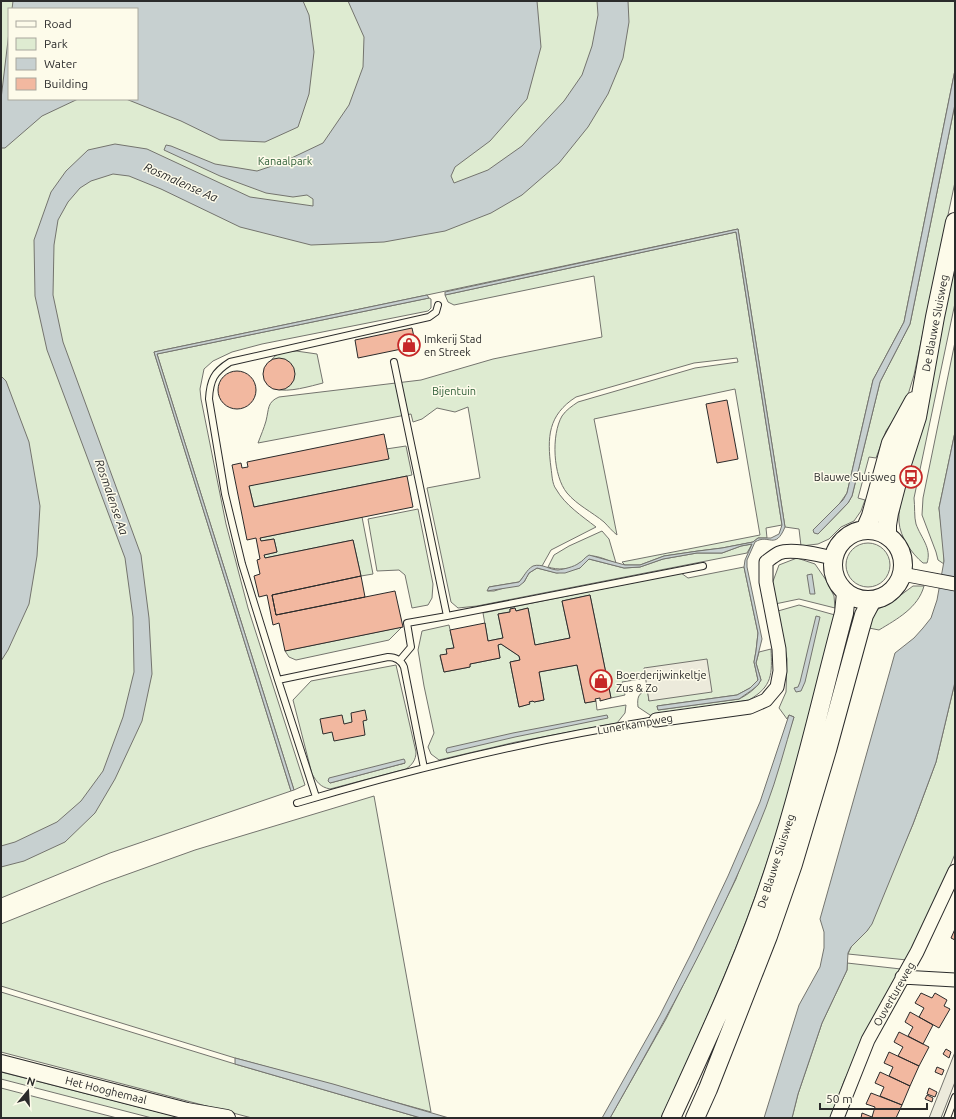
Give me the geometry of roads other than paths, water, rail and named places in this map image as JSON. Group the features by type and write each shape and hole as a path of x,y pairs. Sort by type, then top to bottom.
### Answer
{"main road":[{"name":"De Blauwe Sluisweg","path":"887,536 889,513 901,467 917,417 955,222"},
{"name":"De Blauwe Sluisweg","path":"865,530 871,516 891,442 911,408 924,377"},
{"path":"865,530 877,531 887,536 895,543 901,553 903,563 902,574 894,589 888,594 872,600 854,598 846,593 836,581 832,566 837,547 844,539 854,533 865,530"},
{"name":"De Blauwe Sluisweg","path":"671,1118 746,950 778,859 799,789 844,614 846,593"},
{"name":"De Blauwe Sluisweg","path":"694,1118 708,1089 768,936 793,864 827,750 864,615 872,600"}],"street":[{"name":"Lunerkampweg","path":"656,720 750,707 766,700 777,687 780,671 779,649 766,582 766,562 778,553 786,551 833,558"},
{"path":"902,574 955,584"},
{"name":"Ouvertureweg","path":"837,1118 868,1040 917,952 955,871"},
{"path":"902,978 955,980"},
{"name":"Het Hooghemaal","path":"1,1062 188,1111 227,1118"},
{"name":"Het Hooghemaal","path":"188,1111 207,1118"}],"lane":[{"path":"316,797 242,564 225,494 208,399 209,388 213,377 221,368 230,362 429,317 436,312 438,305"},
{"path":"394,362 447,616"},
{"path":"400,660 410,647 407,623 703,566"},
{"path":"278,680 388,657 400,660 404,667 424,768"},
{"name":"Lunerkampweg","path":"297,803 424,768 517,746 656,720"},
{"path":"947,1118 952,1111 955,1097"}],"water":[{"path":"13,1 303,1 309,15 314,52 309,94 298,127 265,142 220,140 181,121 128,100 138,100 138,8 12,8"},
{"name":"Rosmalense Aa","path":"348,1 537,1 541,47 527,99 490,141 455,167 451,176 454,183 488,170 522,146 564,101 582,75 592,46 598,15 597,1 628,1 629,22 623,58 608,94 588,127 559,163 522,195 491,213 445,231 384,242 311,245 240,227 161,189 129,176 113,174 91,181 80,188 68,202 58,220 54,245 53,295 63,342 141,555 149,618 152,674 142,721 115,779 95,813 65,842 24,861 1,867 1,846 15,842 57,822 81,801 103,771 123,717 134,672 133,617 125,558 47,350 35,296 34,240 51,192 66,171 88,150 115,144 147,149 250,197 313,206 313,199 307,195 293,197 266,193 220,176 164,150 166,145 171,146 215,164 257,171 281,163 323,143 349,105 363,67 364,37"},
{"path":"8,40 8,100 76,100 42,116 5,148 1,148 1,99"},
{"path":"955,70 955,104 910,324 880,382 852,496 848,503 818,534 814,533 813,530 843,500 847,493 873,380 904,322"},
{"path":"738,229 785,527 775,540 764,539 755,542 747,560 747,567 762,639 756,663 761,680 758,685 739,699 658,710 657,706 737,695 750,688 758,680 754,662 758,633 744,567 745,560 752,544 741,546 722,553 697,553 663,559 640,567 624,568 589,559 580,568 565,573 556,573 537,568 529,573 524,582 519,586 487,591 489,587 519,582 529,569 536,565 560,570 577,564 589,555 625,565 640,565 664,556 722,548 753,542 758,538 771,538 779,534 782,525 736,232 445,295 445,292"},
{"path":"427,295 429,298 157,354 294,790 291,791 154,352"},
{"path":"1,376 6,381 29,442 40,506 37,556 29,604 8,650 1,661"},
{"path":"955,432 955,682 936,762 913,824 872,924 851,947 848,953 847,970 822,1023 798,1094 792,1118 764,1118 799,1005 820,967 824,948 824,932 820,919 895,653 914,638 931,618 937,600 944,561 939,508"},
{"path":"812,574 815,594 810,594 807,575"},
{"path":"816,616 820,617 805,682 801,691 796,692 794,688 798,687 800,682"},
{"path":"607,715 608,718 447,753 446,750 447,748 513,733"},
{"path":"789,715 794,717 774,785 750,847 732,887 694,965 610,1118 602,1118 660,1015 728,876 760,802"},
{"path":"404,759 405,763 330,783 328,781 329,778"},
{"path":"235,1058 333,1084 449,1118 421,1118 235,1064"}],"place":[{"name":"Imkerij Stad en Streek","path":"409,345"},
{"name":"Blauwe Sluisweg","path":"911,477"},
{"name":"Boerderijwinkeltje Zus & Zo","path":"601,681"}],"park label":[{"name":"Kanaalpark","path":"285,161"},
{"name":"Bijentuin","path":"454,391"}]}
